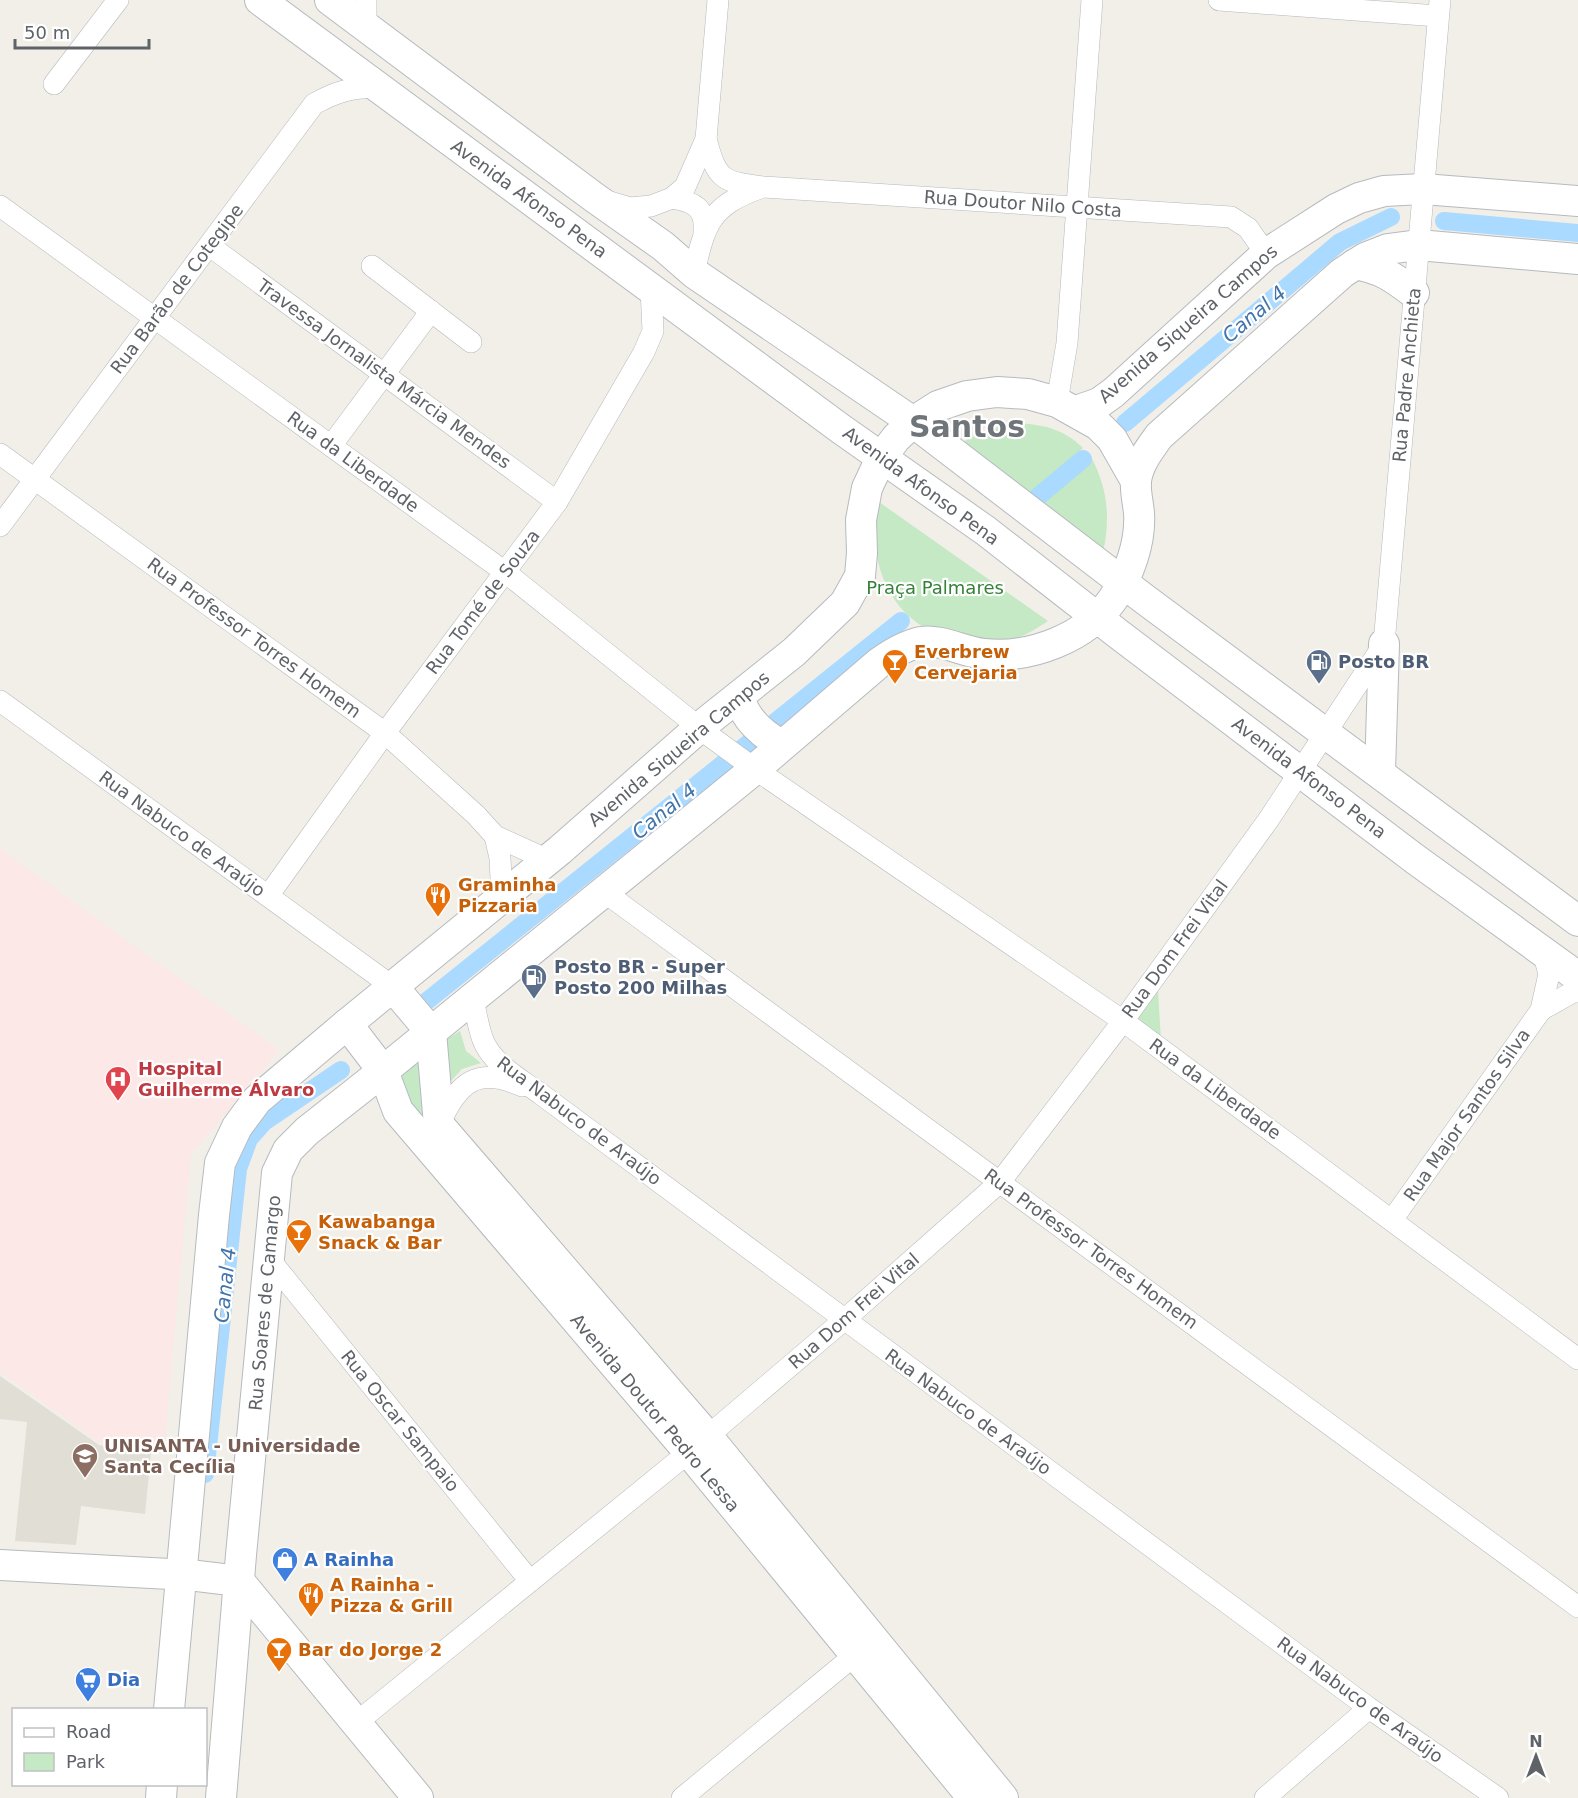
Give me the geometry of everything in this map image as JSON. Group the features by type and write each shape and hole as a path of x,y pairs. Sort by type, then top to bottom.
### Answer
{"main road":[{"name":"Avenida Afonso Pena","path":"260,0 881,458 986,531 1096,618 1415,859 1578,977"},
{"path":"330,0 366,14 595,198 663,246 694,273 913,422 1123,582 1578,921"},
{"name":"Avenida Siqueira Campos","path":"169,1708 185,1575 220,1163 237,1127 257,1100 350,1028 502,898 740,703 845,603 860,576 861,520 867,488 881,458 896,438 913,422 938,406 967,396 997,392 1028,394 1074,411 1099,403 1113,393 1266,254 1336,209 1359,198 1384,191 1423,195 1578,201"},
{"path":"1131,472 1159,436 1342,273 1365,258 1419,240 1578,259"},
{"path":"1355,264 1377,268 1414,293"},
{"path":"378,1064 427,1028 473,999 603,891 774,740 880,662 907,646 922,642 938,642 961,650 985,654 1033,651 1070,636 1096,618 1112,600 1123,582 1135,550 1139,515 1131,472 1112,439 1098,425 1074,411"},
{"path":"1380,772 1384,644"},
{"path":"740,703 774,740"},
{"path":"1415,859 1440,863 1455,857 1468,838"},
{"path":"1491,914 1498,903 1508,897 1540,892"},
{"path":"396,990 427,1028 439,1125"},
{"name":"Avenida Doutor Pedro Lessa","path":"350,1028 378,1064 398,1111 698,1445 1003,1798"},
{"name":"Rua Soares de Camargo","path":"221,1798 232,1672 234,1580 278,1173 288,1150 378,1064"},
{"name":"Avenida Doutor Pedro Lessa","path":"439,1125 698,1445 855,1654 965,1795"},
{"path":"0,1565 185,1575 234,1580 418,1798"},
{"path":"232,1672 243,1650 252,1644 264,1641 294,1649"}],"street":[{"path":"54,84 118,0"},
{"path":"595,198 630,208 651,206 672,198 684,187 706,140 717,0"},
{"path":"1074,411 1067,343 1075,207 1092,0"},
{"path":"1219,0 1439,8"},
{"name":"Rua Padre Anchieta","path":"1301,772 1384,644 1439,8"},
{"name":"Rua Barão de Cotegipe","path":"0,526 314,104 331,94 351,88 376,87"},
{"name":"Rua Doutor Nilo Costa","path":"706,140 712,162 728,181 764,187 1231,217 1248,228 1266,254"},
{"path":"704,233 715,214 727,203 764,187"},
{"path":"672,198 698,207 705,221 694,273"},
{"name":"Rua da Liberdade","path":"0,206 505,572 748,764 1123,1021 1578,1359"},
{"name":"Travessa Jornalista Márcia Mendes","path":"210,246 557,502"},
{"path":"372,266 471,342"},
{"name":"Rua Tomé de Souza","path":"268,896 385,733 557,502 644,352 653,331 651,288"},
{"path":"331,446 431,311"},
{"name":"Rua Professor Torres Homem","path":"0,454 385,733 476,815 495,836 548,860"},
{"name":"Rua Nabuco de Araújo","path":"0,701 396,990"},
{"name":"Rua Dom Frei Vital","path":"356,1723 698,1445 1000,1182 1123,1021 1301,772"},
{"path":"495,836 500,858 502,898"},
{"name":"Rua Professor Torres Homem","path":"603,891 1578,1607"},
{"name":"Rua Major Santos Silva","path":"1392,1220 1542,1010 1549,974 1543,952"},
{"name":"Rua Major Santos Silva","path":"1542,1010 1578,992"},
{"name":"Rua Nabuco de Araújo","path":"473,999 483,1040 497,1060 1369,1708 1498,1798"},
{"path":"439,1125 454,1096 464,1085 480,1077 495,1077 542,1095"},
{"name":"Rua Oscar Sampaio","path":"270,1260 530,1581"},
{"path":"682,1798 855,1654"},
{"path":"1265,1798 1369,1708"}],"shaded area":[{"name":"Hospital Guilherme Álvaro","path":"0,849 279,1050 191,1154 164,1449 101,1443 0,1372"},
{"name":"UNISANTA - Universidade Santa Cecília","path":"0,1376 99,1445 151,1453 145,1514 81,1506 76,1545 15,1541 27,1422 0,1419"}],"green space":[{"path":"1015,423 1052,429 1068,436 1083,448 1024,499 954,449 983,432"},
{"path":"1091,457 1105,495 1107,520 1101,560 1032,507"},
{"name":"Praça Palmares","path":"879,502 1048,621 1011,640 994,642 944,636 920,624 905,612 893,597 884,580 875,542"},
{"path":"1158,991 1161,1040 1135,1021"},
{"path":"460,1031 466,1051 481,1063 462,1069 449,1083 444,1041"},
{"path":"418,1062 428,1128 404,1104 396,1077"}],"waterway":[{"name":"Canal 4","path":"1125,423 1340,242 1391,217"},
{"name":"Canal 4","path":"1444,221 1578,233"},
{"name":"Canal 4","path":"1034,500 1083,459"},
{"name":"Canal 4","path":"427,1001 901,621"},
{"name":"Canal 4","path":"205,1474 238,1169 249,1139 264,1122 341,1070"}],"place":[{"name":"Everbrew Cervejaria","path":"895,685"},
{"name":"Posto BR","path":"1319,685"},
{"name":"Graminha Pizzaria","path":"438,918"},
{"name":"Posto BR - Super Posto 200 Milhas","path":"534,1000"},
{"name":"Hospital Guilherme Álvaro","path":"118,1102"},
{"name":"Kawabanga Snack & Bar","path":"299,1255"},
{"name":"UNISANTA - Universidade Santa Cecília","path":"85,1479"},
{"name":"A Rainha","path":"285,1583"},
{"name":"A Rainha - Pizza & Grill","path":"311,1618"},
{"name":"Bar do Jorge 2","path":"279,1673"},
{"name":"Dia","path":"88,1703"}],"district":[{"name":"Santos","path":"967,427"}]}
